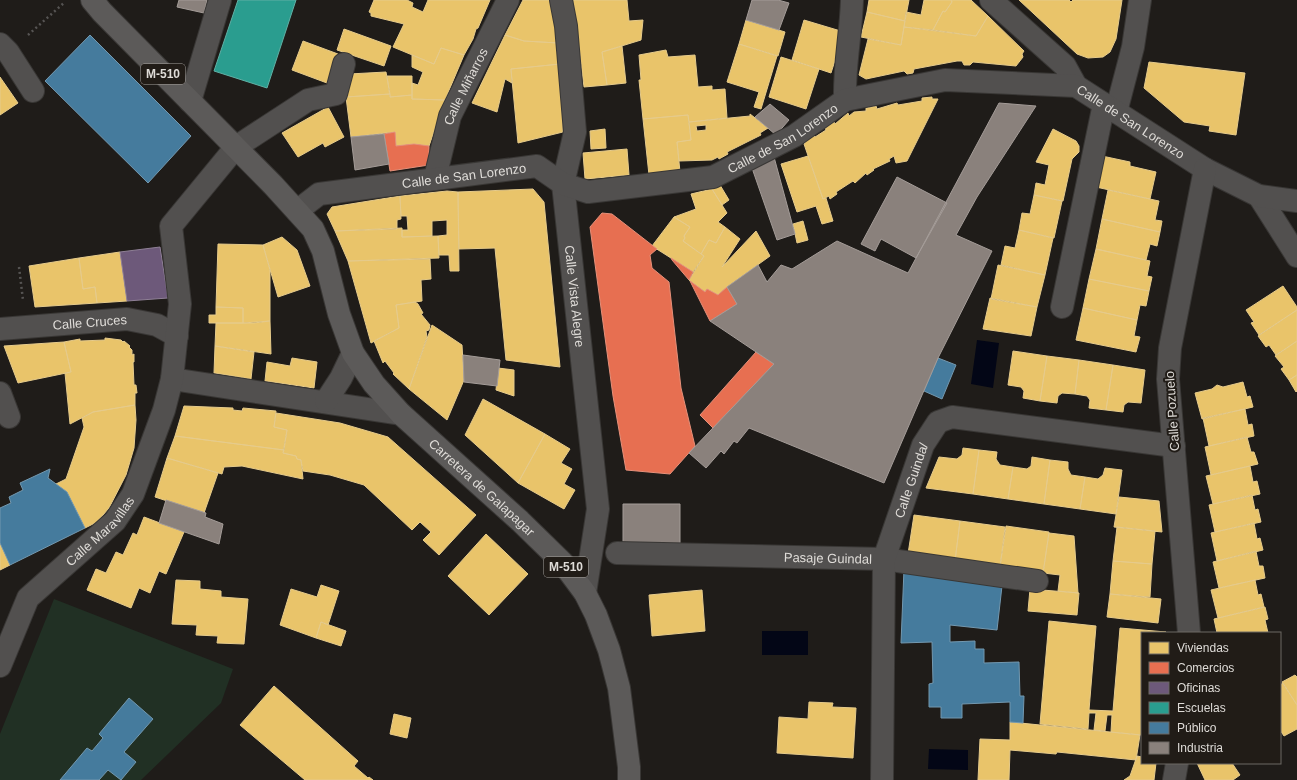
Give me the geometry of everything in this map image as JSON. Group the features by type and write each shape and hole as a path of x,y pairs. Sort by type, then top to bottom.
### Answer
{"main road":[{"name":"M-510","path":"92,0 236,147 296,211"},
{"name":"Carretera de Galapagar","path":"296,211 313,229 323,251 339,314 353,352 374,384 401,414 520,521 562,562 585,593 596,614 609,650 618,688 629,768 629,780"}],"street":[{"path":"190,101 220,0"},
{"name":"Calle Miñarros","path":"435,178 450,116 508,0"},
{"name":"Calle Vista Alegre","path":"562,0 566,26 575,132 563,184 598,510 585,593"},
{"path":"845,100 844,74 851,29 852,0"},
{"path":"991,0 1065,66 1076,86"},
{"path":"1062,307 1110,108 1133,47 1140,0"},
{"path":"4,48 33,91"},
{"path":"236,147 308,100 336,94 344,64"},
{"name":"Calle de San Lorenzo","path":"296,211 319,194 537,166 563,184 588,192 713,177 794,136 845,100 945,80 1076,86 1205,169 1259,196 1297,201"},
{"name":"Calle Maravillas","path":"0,666 28,598 115,521 133,494 164,410 172,379 180,304 171,226 236,147"},
{"name":"Calle Pozuelo","path":"1189,632 1168,379 1170,348 1205,169"},
{"path":"1259,196 1295,243"},
{"name":"Calle Cruces","path":"0,329 127,319 157,325 177,336"},
{"path":"326,401 341,378 353,352"},
{"path":"172,379 326,401 401,414"},
{"path":"0,393 9,417"},
{"name":"Calle Guindal","path":"882,780 884,560 922,445 938,422 952,417 1174,446"},
{"name":"Pasaje Guindal","path":"617,553 884,560 1037,581"},
{"path":"1174,780 1177,764"}],"path":[{"path":"4,48 68,0"},
{"path":"19,267 26,326"}],"green space":[{"path":"54,599 233,669 221,703 141,780 0,780 0,734"}],"water":[{"path":"977,340 999,343 993,388 971,384"},
{"path":"762,631 808,631 808,655 762,655"},
{"path":"929,749 968,750 968,770 928,769"}],"building: Viviendas":[{"path":"374,0 407,0 413,3 412,7 423,12 428,0 490,0 478,28 476,29 473,39 464,55 441,48 434,64 393,47 404,24 371,16 371,13 369,12"},
{"path":"523,0 551,0 558,43 524,41 505,35"},
{"path":"573,0 627,0 629,21 643,20 641,40 602,52 607,85 584,87"},
{"path":"869,0 909,0 905,21 867,12"},
{"path":"924,0 951,0 952,2 945,12 943,11 933,30 904,27 906,12 921,15"},
{"path":"951,0 971,0 988,16 976,36 933,30 943,11 945,12 952,2"},
{"path":"1019,0 1069,0 1071,2 1073,0 1122,0 1116,39 1110,52 1103,57 1088,58 1077,54"},
{"path":"867,12 905,21 901,45 861,37"},
{"path":"988,16 1024,51 1022,54 1023,57 1016,66 973,62 970,65 964,65 962,61 957,61 914,69 913,73 907,74 904,71 866,79 859,75 868,39 901,45 904,27 976,36"},
{"path":"746,20 785,32 778,56 739,44"},
{"path":"804,20 844,32 831,73 792,60"},
{"path":"344,29 391,46 384,66 337,50"},
{"path":"505,35 524,41 558,43 560,64 511,69 512,83 505,79 497,112 472,103"},
{"path":"303,41 338,54 327,83 292,70"},
{"path":"739,44 777,56 761,109 754,107 759,92 727,82"},
{"path":"622,46 626,83 607,85 602,52"},
{"path":"441,48 464,55 445,100 412,99 412,83 418,85 423,72 412,67 412,55 434,64"},
{"path":"666,50 668,57 695,55 698,87 712,86 712,90 725,89 727,118 689,122 688,115 643,119 639,80 641,80 639,55"},
{"path":"781,57 819,69 806,109 769,97"},
{"path":"1149,62 1245,73 1236,135 1209,131 1210,126 1184,122 1144,88"},
{"path":"560,64 563,132 518,143 511,69"},
{"path":"386,72 390,94 346,97 349,74"},
{"path":"387,76 412,76 412,95 390,97"},
{"path":"0,77 18,103 0,115"},
{"path":"390,94 390,97 412,95 412,99 445,100 429,146 414,144 396,146 395,132 351,137 346,97"},
{"path":"932,97 932,99 938,99 907,161 896,163 894,156 889,159 890,161 873,169 874,170 867,175 866,173 855,183 853,181 836,192 837,194 830,199 829,196 823,199 804,144 804,140 813,135 815,137 826,130 825,128 834,122 835,124 848,113 849,116 854,112 866,111 866,108 876,106 877,109 897,103 898,105 922,101 922,98"},
{"path":"328,107 344,137 325,147 323,143 298,157 282,133"},
{"path":"750,114 768,128 760,133 761,135 727,152 728,154 719,159 718,157 712,160 679,161 677,142 691,140 689,122 750,116","holes":["706,125 706,130 697,131 696,126"]},
{"path":"688,115 691,140 677,142 680,172 649,175 643,119"},
{"path":"605,129 606,148 591,149 590,131"},
{"path":"1053,129 1076,141 1079,146 1079,152 1072,159 1063,201 1034,195 1036,183 1045,185 1049,165 1036,162"},
{"path":"627,149 629,175 585,179 583,153"},
{"path":"808,156 823,199 826,198 833,221 822,224 816,206 797,212 781,164"},
{"path":"1102,156 1130,162 1130,166 1156,172 1150,199 1096,187"},
{"path":"720,185 729,200 722,205 712,189"},
{"path":"533,189 544,202 560,367 506,360 495,248 459,249 458,192"},
{"path":"712,189 727,213 718,222 725,227 716,243 709,240 701,254 683,241 685,238 684,236 690,227 674,217 696,209 691,194"},
{"path":"1108,190 1159,201 1155,220 1162,221 1160,232 1102,219"},
{"path":"447,191 458,192 459,271 450,271 449,255 439,255 438,236 447,235 447,220 432,221 432,236 402,237 402,230 408,230 407,216 401,216 400,196"},
{"path":"1034,195 1062,201 1054,238 1019,230 1022,213 1030,214"},
{"path":"400,196 401,219 397,220 397,229 335,231 327,214 332,207"},
{"path":"674,217 690,227 684,236 685,238 683,241 704,256 693,272 652,246"},
{"path":"1102,219 1160,232 1157,246 1150,244 1146,260 1096,249"},
{"path":"803,221 808,240 797,243 793,224"},
{"path":"725,227 740,239 722,267 756,231 770,256 718,295 707,289 705,292 689,280 704,256 701,254 709,240 716,243"},
{"path":"402,228 402,237 438,236 439,258 348,261 335,231"},
{"path":"1019,230 1053,238 1045,275 1001,265 1005,246 1015,248"},
{"path":"282,237 297,250 310,286 278,297 263,245"},
{"path":"218,244 263,245 270,270 270,321 243,323 243,308 216,307"},
{"path":"1096,249 1150,261 1147,276 1152,277 1149,291 1089,279"},
{"path":"120,252 127,301 97,303 95,287 83,289 79,258"},
{"path":"79,258 83,289 95,287 97,303 35,307 29,266"},
{"path":"430,259 431,279 421,280 422,301 396,305 399,328 371,343 348,261"},
{"path":"998,265 1045,275 1037,307 991,299"},
{"path":"1089,279 1149,291 1146,306 1140,305 1137,320 1083,308"},
{"path":"1283,286 1297,307 1297,310 1259,335 1251,323 1254,322 1246,310"},
{"path":"990,298 1037,307 1031,336 983,329"},
{"path":"415,302 418,304 423,313 421,314 430,325 429,330 426,331 427,337 409,389 393,374 394,373 385,361 383,363 374,341 399,328 396,305"},
{"path":"216,307 243,308 243,323 209,323 209,315 216,315"},
{"path":"1083,308 1137,320 1134,336 1140,337 1136,352 1076,340"},
{"path":"1297,310 1297,341 1276,355 1269,345 1266,347 1258,336"},
{"path":"270,321 271,354 215,346 216,323 254,323"},
{"path":"432,325 462,345 464,380 447,420 409,389"},
{"path":"105,338 124,341 130,346 132,355 134,354 134,385 136,385 137,393 135,393 135,405 93,412 70,424 65,373 71,372 64,342 80,339 80,341 105,340"},
{"path":"1297,341 1297,375 1289,380 1281,369 1284,367 1275,356"},
{"path":"64,342 71,372 18,383 4,346"},
{"path":"215,346 254,352 251,379 214,373"},
{"path":"1013,351 1047,356 1040,401 1023,398 1024,391 1021,387 1008,385"},
{"path":"1047,356 1079,360 1075,394 1062,393 1058,396 1057,403 1040,401"},
{"path":"292,358 317,362 314,388 265,381 267,362 290,366"},
{"path":"1079,360 1113,365 1106,410 1089,408 1090,400 1087,396 1075,394"},
{"path":"1113,365 1145,370 1141,403 1128,402 1124,405 1123,412 1106,410"},
{"path":"498,368 514,370 514,396 496,390"},
{"path":"1297,375 1297,391 1296,392 1289,380"},
{"path":"1243,382 1247,397 1250,396 1253,407 1202,419 1195,393 1212,389 1217,385 1223,387"},
{"path":"483,399 545,434 518,483 465,435"},
{"path":"135,405 136,420 134,448 126,475 109,508 97,522 85,528 67,492 56,484 66,479 84,427 82,418 93,412"},
{"path":"184,406 233,408 233,410 242,411 243,408 276,411 274,427 287,430 284,450 175,436"},
{"path":"1245,409 1248,425 1252,424 1254,436 1209,446 1203,418"},
{"path":"276,413 340,423 388,437 476,515 439,555 423,540 431,532 420,522 412,530 364,485 330,475 303,471 301,460 297,459 296,456 283,453 287,430 274,427"},
{"path":"545,434 570,449 561,463 572,469 564,484 575,490 564,509 518,483"},
{"path":"175,436 284,450 283,453 296,456 297,459 301,460 303,479 242,466 224,467 222,474 167,458"},
{"path":"1247,437 1251,452 1254,452 1258,464 1211,475 1205,447"},
{"path":"963,448 979,450 973,494 926,488 939,457 957,459 962,455"},
{"path":"979,450 997,452 996,459 1000,465 1013,467 1008,499 973,494"},
{"path":"1032,457 1050,460 1044,504 1008,499 1013,467 1027,469 1031,466"},
{"path":"167,458 218,473 204,513 155,497"},
{"path":"1050,460 1068,462 1068,469 1071,475 1085,477 1080,509 1044,504"},
{"path":"1250,466 1253,482 1257,481 1260,494 1213,504 1206,476"},
{"path":"1105,468 1122,470 1116,514 1080,509 1085,477 1098,479 1103,475"},
{"path":"1252,495 1255,510 1258,509 1261,522 1215,532 1209,505"},
{"path":"1119,497 1159,501 1162,532 1114,527"},
{"path":"914,515 960,521 955,561 908,554"},
{"path":"144,517 184,532 166,574 159,571 150,593 139,588 131,608 87,590 96,569 106,573 116,552 123,555 133,533 137,535"},
{"path":"960,521 1005,527 1000,567 955,561"},
{"path":"1254,523 1257,539 1260,538 1263,550 1217,561 1211,533"},
{"path":"1006,526 1049,532 1043,574 1000,567"},
{"path":"1117,527 1155,531 1152,564 1113,561"},
{"path":"1049,533 1074,536 1078,593 1058,591 1060,575 1043,573"},
{"path":"486,534 528,574 489,615 448,576"},
{"path":"0,543 10,565 0,570"},
{"path":"1256,551 1259,566 1263,566 1265,578 1219,588 1213,562"},
{"path":"1113,561 1152,564 1150,597 1110,594"},
{"path":"176,580 200,581 200,589 221,591 221,597 248,599 244,644 217,643 218,636 196,635 197,625 172,624"},
{"path":"1255,580 1258,595 1261,594 1264,607 1218,618 1211,590"},
{"path":"321,585 339,591 328,625 321,622 316,638 280,625 291,589 317,597"},
{"path":"1030,589 1079,593 1077,615 1028,611"},
{"path":"702,590 705,631 652,636 649,595"},
{"path":"1110,594 1161,599 1158,623 1107,617"},
{"path":"1265,607 1268,619 1265,620 1268,632 1217,632 1214,619"},
{"path":"1049,621 1096,626 1089,710 1113,711 1120,628 1166,632 1141,632 1141,735 1111,732 1112,715 1107,715 1105,731 1094,730 1096,713 1089,713 1088,729 1040,724"},
{"path":"321,622 346,631 341,646 316,638"},
{"path":"1295,675 1297,677 1297,705 1282,682"},
{"path":"1283,683 1297,705 1297,729 1284,736 1281,732 1281,684"},
{"path":"274,686 358,761 354,766 368,778 369,777 373,780 305,780 240,725"},
{"path":"809,702 833,703 832,707 856,708 853,758 777,753 779,717 808,719"},
{"path":"394,714 411,718 407,738 390,734"},
{"path":"1010,722 1140,735 1136,760 1057,752 1056,754 1010,750 1009,780 978,780 980,739 1010,740"},
{"path":"1137,756 1141,757 1141,764 1156,764 1154,780 1124,780 1130,776"},
{"path":"1197,764 1233,764 1240,775 1233,780 1205,780"}],"building: Comercios":[{"path":"395,132 396,146 414,144 429,146 429,165 390,171 384,134"},
{"path":"602,213 612,214 657,249 650,255 652,268 669,282 681,388 695,446 670,474 626,470 613,396 590,227"},
{"path":"671,258 693,272 689,280 672,260"},
{"path":"690,281 705,292 707,289 718,295 727,287 737,304 710,321"},
{"path":"756,352 774,364 713,428 700,415"}],"building: Oficinas":[{"path":"160,247 168,298 127,301 120,252"}],"building: Escuelas":[{"path":"238,0 296,0 267,88 214,71"}],"building: Público":[{"path":"90,35 191,136 148,183 45,81"},
{"path":"938,358 956,365 942,399 924,391"},
{"path":"50,469 48,478 67,492 85,528 10,565 0,543 0,508 11,503 9,497 23,490 20,483"},
{"path":"904,569 1002,586 997,630 950,625 950,642 975,641 975,649 984,649 984,663 1019,662 1020,696 1024,696 1023,723 1010,722 1010,702 962,704 962,718 941,718 941,707 929,707 929,684 933,683 932,642 901,643"},
{"path":"129,698 153,719 124,752 136,762 121,780 108,770 99,780 60,780 87,748 92,751 103,738 99,734"}],"building: Industria":[{"path":"179,0 207,0 204,13 177,7"},
{"path":"752,0 778,0 789,3 779,30 746,20"},
{"path":"999,103 1036,106 977,197 956,235 992,251 938,358 884,483 749,428 737,443 734,441 724,454 721,451 706,468 689,453 774,364 710,321 737,304 727,287 758,265 767,282 781,265 792,269 837,241 908,273"},
{"path":"770,104 789,120 776,135 755,117"},
{"path":"384,134 389,164 355,170 351,137"},
{"path":"774,157 795,234 777,240 752,168"},
{"path":"897,177 947,203 916,258 881,239 875,251 861,244"},
{"path":"463,355 500,360 497,386 464,382"},
{"path":"166,500 206,513 205,517 223,524 219,544 159,523"},
{"path":"623,504 680,504 680,544 623,544"}]}
